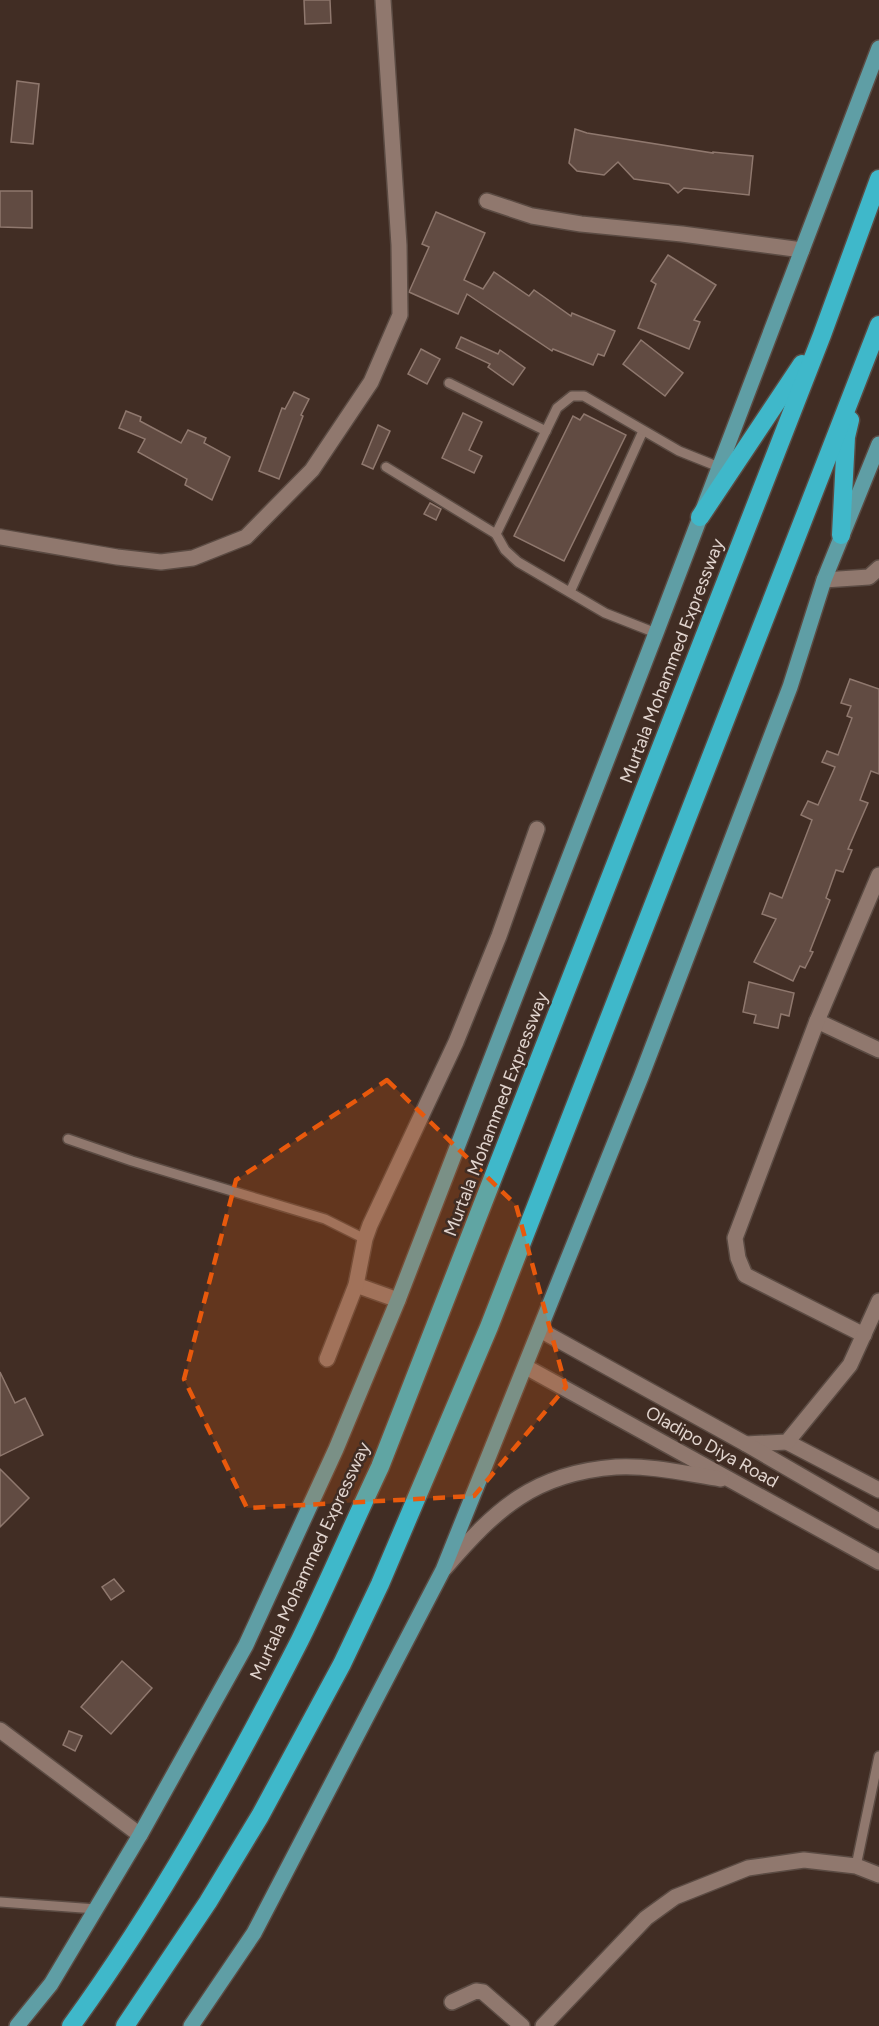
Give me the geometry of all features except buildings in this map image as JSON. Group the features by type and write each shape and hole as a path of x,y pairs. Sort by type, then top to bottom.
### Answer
{"highway":[{"name":"Murtala Mohammed Expressway","path":"71,2026 177,1865 219,1791 300,1639 380,1467 822,335 879,179"},
{"path":"125,2026 208,1902 260,1816 342,1664 380,1584 489,1327 879,325"},
{"path":"700,517 822,335"},
{"path":"841,535 846,437 861,368"}],"main road":[{"path":"17,2026 51,1984 140,1835 246,1645 336,1449 398,1300 879,48"},
{"path":"192,2026 254,1933 443,1570 640,1077 782,708 824,580 879,444"}],"street":[{"path":"0,537 117,557 161,562 193,558 246,537 312,470 371,382 400,315 399,245 383,0"},
{"path":"487,201 532,216 581,224 682,234 802,250"},
{"path":"824,580 869,577 879,568"},
{"path":"327,1359 356,1285 365,1239 381,1200 456,1042 499,936 537,829"},
{"path":"864,1335 745,1275 738,1258 735,1238 817,1021 879,874"},
{"path":"817,1021 879,1050"},
{"path":"356,1285 398,1300"},
{"path":"787,1442 850,1365 879,1301"},
{"name":"Oladipo Diya Road","path":"540,1330 879,1521"},
{"name":"Oladipo Diya Road","path":"526,1367 879,1562"},
{"path":"746,1444 787,1442 879,1490"},
{"path":"443,1570 479,1529 502,1509 530,1489 549,1481 580,1472 618,1467 730,1480"},
{"path":"0,1730 140,1835"},
{"path":"543,2026 646,1918 675,1897 748,1868 804,1860 856,1866 879,1875"},
{"path":"452,2002 476,1991 483,1992 522,2026"}],"lane":[{"path":"449,382 546,431"},
{"path":"496,534 557,408 572,396 584,396 679,451 719,466"},
{"path":"570,592 644,431"},
{"path":"386,467 496,534 506,550 518,562 605,613 656,633"},
{"path":"68,1139 132,1161 325,1218 365,1239"},
{"path":"856,1866 879,1756"},
{"path":"0,1902 96,1909"}],"highlighted area":[{"path":"387,1080 516,1205 566,1387 474,1496 247,1508 184,1379 236,1180"}]}
